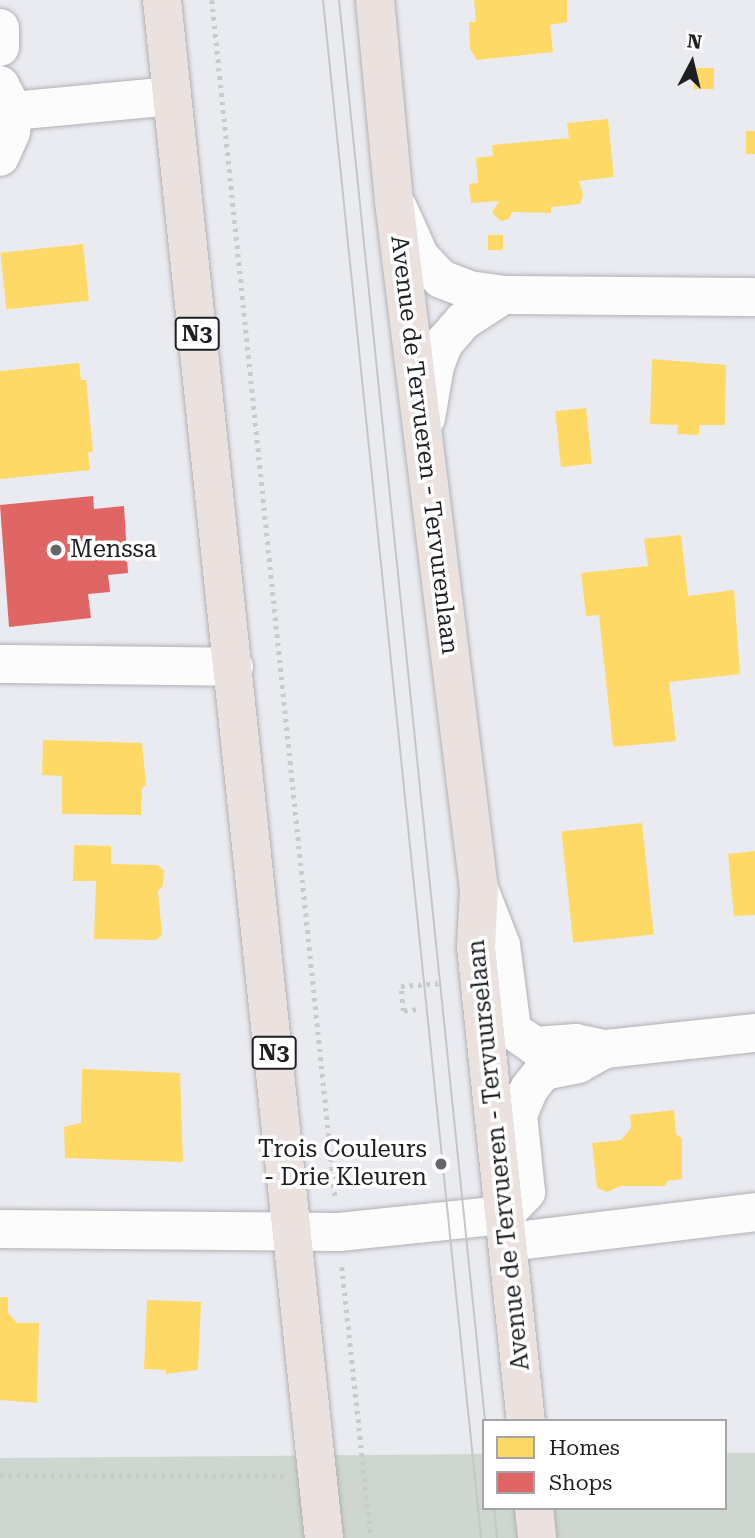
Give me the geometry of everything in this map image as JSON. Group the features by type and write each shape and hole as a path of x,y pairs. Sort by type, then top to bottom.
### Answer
{"main road":[{"name":"N3","path":"162,0 324,1538"},
{"name":"Avenue de Tervueren - Tervurenlaan","path":"375,0 394,201 479,889"},
{"name":"Avenue de Tervueren - Tervuurselaan","path":"479,889 476,947 526,1419"},
{"path":"534,1510 537,1538"}],"street":[{"path":"0,29 0,47"},
{"path":"0,157 11,132 7,98 171,96"},
{"path":"394,201 420,257 442,279 469,290 503,295 755,297"},
{"path":"423,438 435,366 444,343 463,321 503,295"},
{"path":"0,664 234,667"},
{"path":"479,889 501,945 512,1030 535,1046 576,1043 605,1049 755,1033"},
{"path":"506,1228 526,1192 519,1115 529,1089 543,1071 578,1064 605,1049"},
{"path":"0,1229 293,1233 752,1221"}],"path":[{"path":"212,0 371,1538"},
{"path":"416,1010 403,1011 401,986 448,983 449,991"},
{"path":"0,1475 317,1476"}],"shaded area":[{"path":"727,1453 755,1453 755,1538 0,1538 0,1458 482,1454 482,1510 727,1510"}],"building: Homes":[{"path":"474,0 567,0 567,22 550,25 553,52 477,60 470,49 469,22 476,22"},
{"path":"694,68 714,68 714,89 694,89"},
{"path":"608,119 614,177 579,181 583,195 580,204 551,207 551,213 512,212 509,219 501,221 492,213 499,201 471,203 469,184 478,183 476,158 493,156 492,145 569,138 567,123"},
{"path":"746,131 755,131 755,154 746,154"},
{"path":"488,235 503,235 503,250 488,250"},
{"path":"83,244 89,301 6,309 0,253"},
{"path":"652,359 726,365 725,425 699,425 699,435 677,434 678,425 650,424"},
{"path":"79,363 81,380 86,380 93,452 88,452 90,470 0,479 0,371"},
{"path":"586,408 592,464 561,467 555,411"},
{"path":"681,535 688,596 734,590 740,674 669,682 676,741 613,747 599,615 586,616 581,573 648,566 644,539"},
{"path":"43,740 142,743 146,785 142,788 141,815 62,814 62,776 42,775"},
{"path":"642,823 654,934 573,943 561,831"},
{"path":"74,845 111,846 111,864 158,865 164,871 163,886 158,891 162,935 156,940 94,939 96,881 73,881"},
{"path":"755,851 755,915 734,916 728,854"},
{"path":"82,1069 180,1073 183,1162 65,1158 64,1127 81,1123"},
{"path":"674,1110 676,1134 682,1138 682,1179 667,1181 665,1186 621,1186 607,1192 597,1188 592,1143 621,1140 631,1128 630,1115"},
{"path":"0,1297 8,1297 8,1313 17,1323 39,1323 37,1403 0,1400"},
{"path":"147,1300 201,1302 198,1370 166,1374 166,1370 144,1369"}],"building: Shops":[{"path":"93,496 94,509 124,506 128,573 108,575 110,592 88,594 91,618 9,627 0,505"}],"tram line":[{"path":"323,0 481,1538"},
{"path":"339,0 485,1419"},
{"path":"494,1510 497,1538"}],"place":[{"name":"Menssa","path":"56,550"},
{"name":"Trois Couleurs - Drie Kleuren","path":"441,1164"}]}
